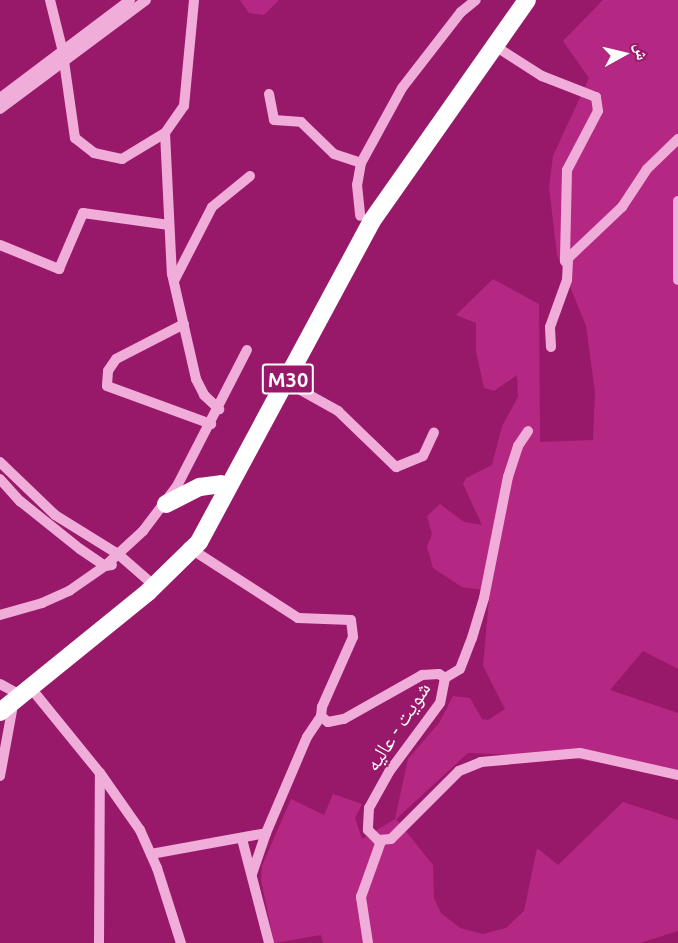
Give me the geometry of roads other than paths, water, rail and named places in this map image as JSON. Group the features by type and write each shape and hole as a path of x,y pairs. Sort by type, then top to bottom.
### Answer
{"highway":[{"name":"M30","path":"0,712 11,692 188,547 221,484 371,222 514,0"},
{"name":"M30","path":"11,692 148,592 221,507 286,382 295,355 360,216 454,94 495,46 527,0"},
{"path":"166,504 200,487 221,484"}],"street":[{"path":"50,0 63,56 72,128 83,147 116,160 165,133 177,121 186,101 194,0"},
{"path":"0,109 130,0"},
{"path":"0,98 146,0"},
{"path":"360,216 357,185 361,163 402,88 461,12 476,0"},
{"path":"495,46 542,76 596,97 598,111 567,170 565,261 568,259"},
{"path":"269,94 274,120 301,122 328,150 361,163"},
{"path":"165,133 174,282 196,379 204,395 219,409"},
{"path":"551,347 550,327 567,280 568,259 622,207 647,169 678,139"},
{"path":"174,282 212,207 250,176"},
{"path":"678,201 678,280"},
{"path":"0,245 59,269 83,213 169,225"},
{"path":"184,324 158,341 116,358 108,371 107,386 211,424"},
{"path":"0,615 48,601 122,558 166,504 219,409 247,350"},
{"path":"286,382 338,411 396,467 423,456 434,432"},
{"path":"445,678 460,669 472,638 484,598 508,477 518,446 528,431"},
{"path":"0,462 56,515 122,558 148,581"},
{"path":"0,478 20,501 105,566"},
{"path":"188,547 298,618 351,620 353,637 321,716 307,737 266,833 252,874"},
{"name":"شويت - عاليه","path":"321,716 336,722 422,675 439,674 445,678 440,703 389,772 369,808 368,830 381,841"},
{"path":"11,692 100,773 132,816 151,854 181,943"},
{"path":"0,777 11,692"},
{"path":"368,943 361,897 381,841 391,839 459,771 481,762 580,753 678,775"},
{"path":"100,773 100,943"},
{"path":"151,854 266,833"},
{"path":"242,839 269,943"}]}
